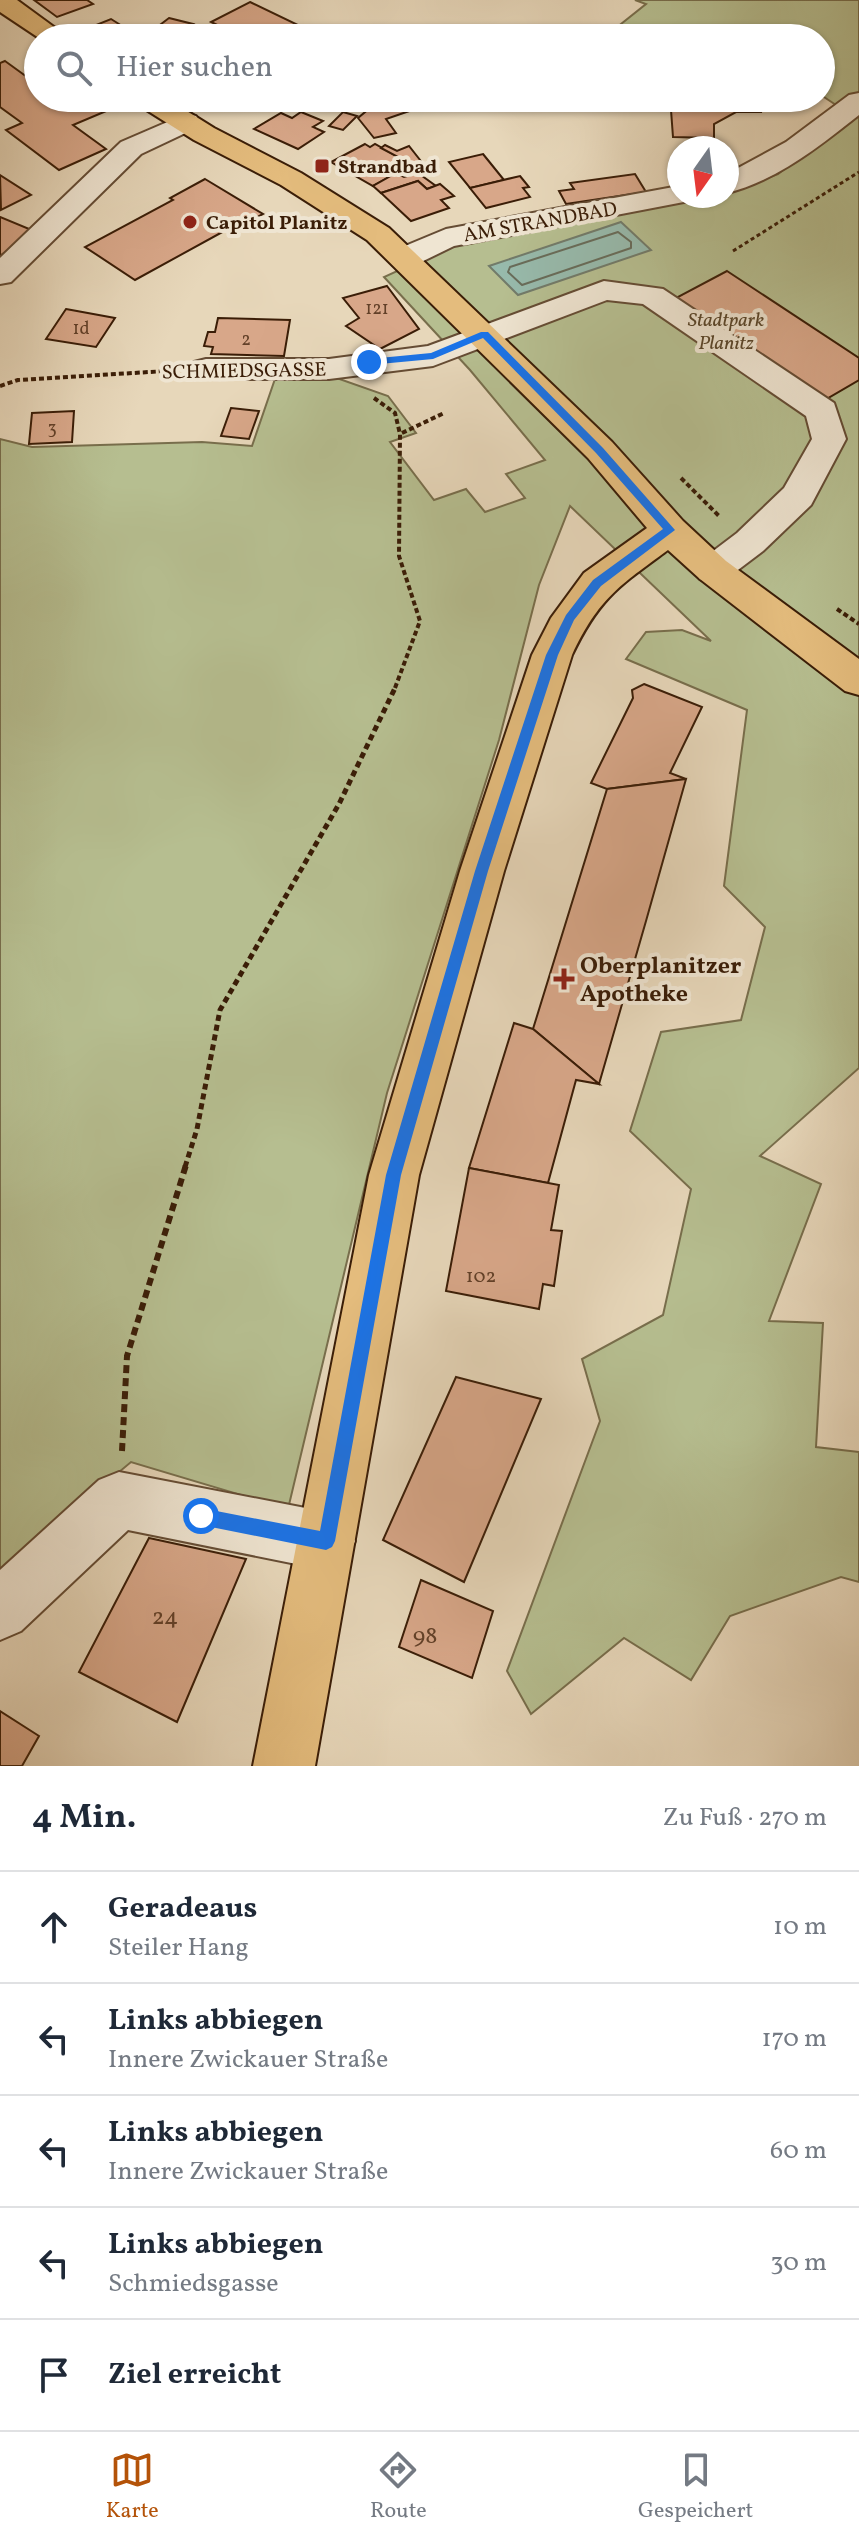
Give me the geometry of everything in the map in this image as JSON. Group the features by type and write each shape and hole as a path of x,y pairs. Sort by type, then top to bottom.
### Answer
{"main road":[{"path":"0,0 35,24"},
{"path":"169,112 291,179 378,234 600,450 670,530 713,570 859,680"},
{"path":"284,1766 394,1175 482,871 552,655 570,618 597,583 670,530"}],"street":[{"path":"739,179 760,171 808,143 859,101"},
{"path":"0,275 131,148 195,128"},
{"name":"AM STRANDBAD","path":"404,258 446,238 667,197"},
{"name":"SCHMIEDSGASSE","path":"206,369 329,369 369,362 428,369 484,334 604,290 652,296 822,411 829,439 798,496 750,542 713,570"},
{"path":"0,1610 119,1500 326,1541"}],"path":[{"path":"733,251 859,172"},
{"name":"SCHMIEDSGASSE","path":"0,386 18,380 206,369"},
{"path":"119,1500 127,1356 197,1129 220,1010 339,804 394,692 420,621 399,556 400,434 444,413"}],"green space":[{"name":"Stadtpark Planitz","path":"635,0 859,0 859,1068 760,1156 821,1184 769,1321 823,1323 816,1447 859,1452 859,1582 841,1577 730,1616 691,1680 624,1638 531,1714 507,1671 600,1421 582,1359 663,1315 691,1189 630,1131 661,1032 741,1020 765,927 724,886 747,710 626,659 646,632 682,630 711,641 570,506 539,585 499,740 387,1093 288,1509 131,1462 83,1502 0,1586 0,439 32,447 202,442 252,446 276,376 331,376 388,396 416,433 390,442 434,500 466,489 485,512 525,498 506,474 545,460 470,370 384,277 452,246 667,204 667,208 739,208 739,189 778,174 851,115 835,104 835,24 621,24 646,4"}],"water":[{"path":"621,222 651,250 518,295 489,266"}],"building":[{"path":"34,0 87,0 93,4 57,17"},
{"path":"250,2 296,24 215,24 211,22"},
{"path":"169,18 193,24 161,24"},
{"path":"111,19 119,24 98,24"},
{"path":"5,61 24,75 24,112 104,112 73,125 106,149 59,170 6,130 22,123 0,107 0,63"},
{"path":"301,112 323,121 313,127 324,132 298,149 254,129 281,113 292,118"},
{"path":"343,112 357,116 343,130 329,126"},
{"path":"365,112 406,112 386,119 396,133 374,138 358,118"},
{"path":"671,112 736,112 714,124 714,136 673,136"},
{"path":"365,144 370,147 375,144 400,158 394,162 405,169 373,186 331,162"},
{"path":"385,145 397,151 409,146 424,165 412,175 394,162 400,158 381,148"},
{"path":"483,154 504,180 470,188 449,162"},
{"path":"396,173 404,177 418,173 436,186 427,189 418,181 381,193 373,186"},
{"path":"635,174 646,192 566,204 559,191 574,189 570,183"},
{"path":"0,175 31,195 1,210"},
{"path":"520,176 529,187 523,188 530,197 486,208 470,188"},
{"name":"Capitol Planitz","path":"205,179 263,214 229,232 226,230 135,280 85,247 173,200 170,198"},
{"path":"418,181 427,189 440,184 454,196 441,200 449,208 411,221 381,193"},
{"path":"0,217 34,231 0,256"},
{"path":"727,271 859,358 859,380 823,401 674,299"},
{"path":"387,286 419,329 380,349 346,326 359,318 343,298"},
{"path":"66,309 115,318 96,347 46,339"},
{"path":"218,318 290,320 284,356 211,354 213,347 204,346 208,332 215,332"},
{"path":"231,408 259,411 249,439 221,436"},
{"path":"74,411 72,442 29,444 32,413"},
{"path":"644,684 702,707 670,773 686,779 607,789 591,783 633,698 632,690"},
{"path":"686,779 599,1084 533,1029 607,789"},
{"path":"514,1023 533,1029 599,1084 576,1080 548,1183 469,1168"},
{"path":"469,1168 559,1185 551,1230 562,1231 554,1286 543,1284 539,1309 446,1291"},
{"path":"456,1377 541,1399 464,1582 383,1540"},
{"path":"149,1538 246,1559 177,1722 79,1672"},
{"path":"421,1580 493,1611 472,1678 399,1647"},
{"path":"0,1711 39,1736 22,1766 0,1766"}],"place":[{"name":"Strandbad","path":"322,166"},
{"name":"Capitol Planitz","path":"190,222"},
{"name":"Oberplanitzer Apotheke","path":"564,979"}],"route":[{"path":"201,1516 326,1541 394,1175 482,871 552,655 570,618 597,583 670,530 600,450 484,334 433,356 369,362"}]}
